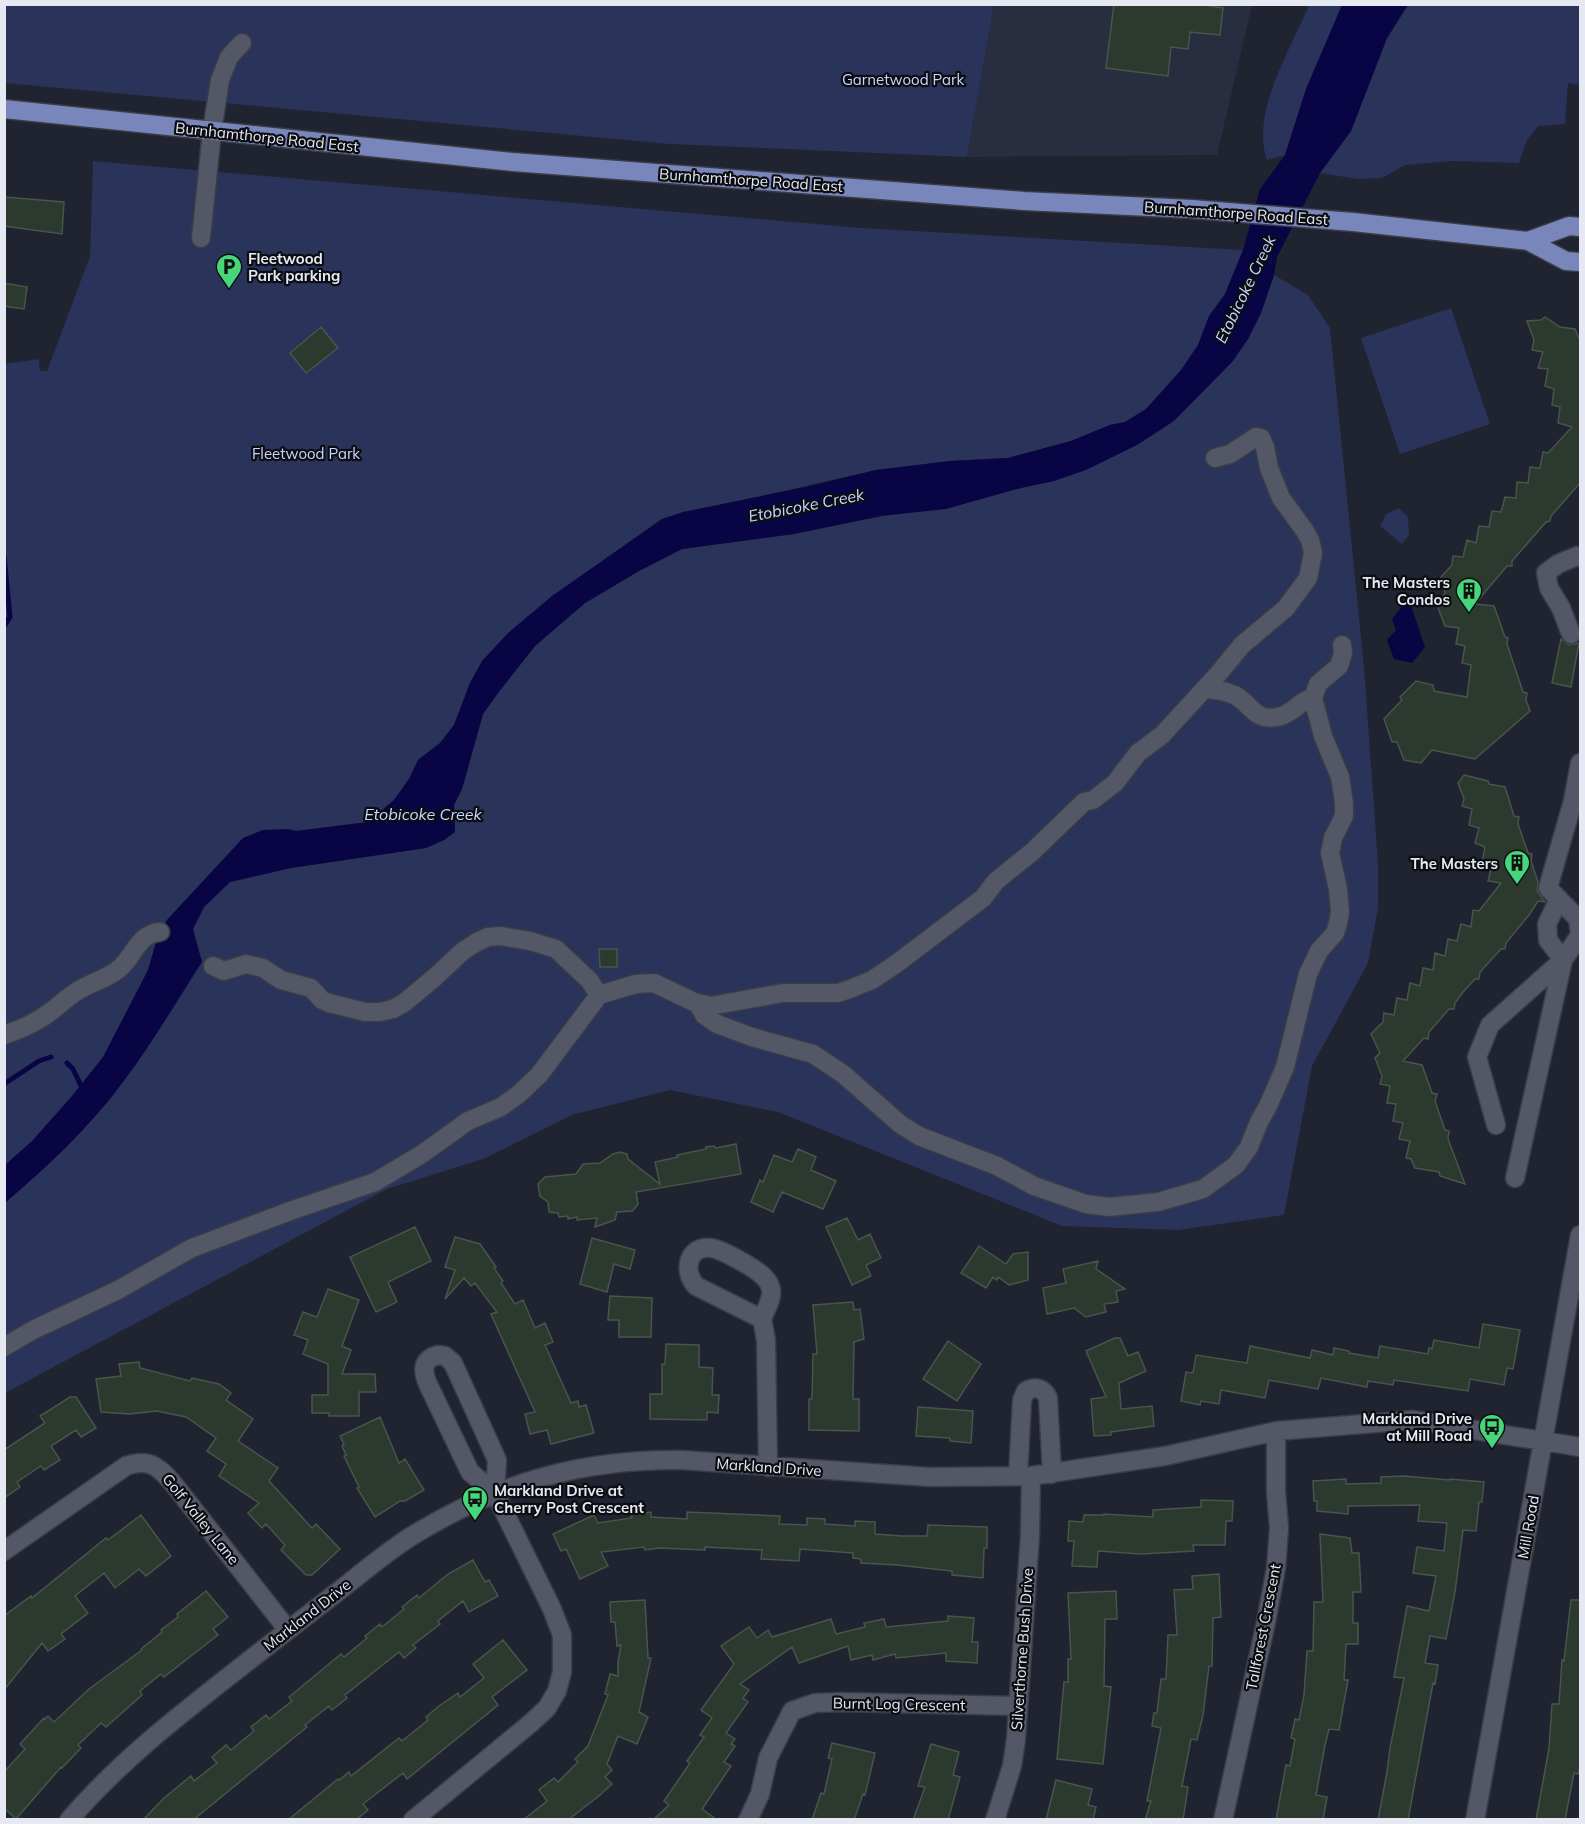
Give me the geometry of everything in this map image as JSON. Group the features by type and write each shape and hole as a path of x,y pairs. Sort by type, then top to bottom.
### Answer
{"main road":[{"name":"Burnhamthorpe Road East","path":"4,109 513,162 1024,201 1192,209 1353,222 1528,241"},
{"path":"1528,241 1569,226 1581,227"},
{"path":"1528,241 1566,261 1581,262"}],"street":[{"path":"201,238 212,131 224,69 229,57 242,43"},
{"path":"4,1347 33,1330 118,1290 192,1248 375,1182 422,1154 468,1121 501,1107 519,1094 539,1075 599,995 636,984 654,983 710,1006 783,993 838,993 872,980 896,963 983,898 996,881 1032,852 1084,802 1093,800 1110,788 1138,753 1162,735 1242,645 1286,608 1308,578 1313,553 1310,540 1281,498 1269,468 1261,438 1256,437 1230,454 1215,458"},
{"path":"1571,634 1561,608 1549,588 1546,573 1558,564 1577,556 1581,557"},
{"path":"698,1003 704,1015 717,1024 752,1037 813,1054 843,1074 900,1124 919,1136 997,1166 1034,1186 1086,1204 1109,1207 1158,1202 1203,1189 1236,1165 1249,1147 1287,1060 1308,974 1319,951 1335,933 1338,923 1340,912 1338,889 1330,853 1333,838 1344,816 1344,803 1340,777 1323,735 1313,698 1318,684 1339,666 1343,653 1342,645"},
{"path":"1206,688 1215,692 1230,693 1263,717 1279,717 1290,713 1307,698 1313,698"},
{"path":"1496,1125 1476,1057 1490,1025 1563,960 1580,935 1578,919 1548,888 1577,802 1581,763"},
{"path":"1515,1178 1563,960 1548,940 1547,924 1559,899"},
{"path":"4,1035 26,1027 70,995 115,972 123,966 138,944 160,932"},
{"path":"213,966 224,971 246,964 263,968 281,980 311,988 322,1000 329,1003 365,1012 380,1012 404,1003 463,951 477,942 488,937 500,936 530,941 556,949 589,980 599,995"},
{"name":"Mill Road","path":"1474,1820 1581,1235"},
{"path":"762,1319 696,1286 687,1270 692,1256 704,1248 715,1248 765,1277 770,1287 771,1292 762,1319 766,1340 768,1467"},
{"path":"413,1820 547,1708 562,1672 562,1635 556,1618 495,1493 470,1472 424,1373 424,1365 434,1356 445,1356 453,1363 497,1460 495,1493"},
{"name":"Silverthorne Bush Drive","path":"995,1820 1012,1766 1016,1739 1030,1535 1024,1476 1022,1400 1026,1391 1033,1388 1044,1391 1049,1402 1052,1474"},
{"name":"Markland Drive","path":"69,1820 94,1791 151,1738 388,1552 440,1520 495,1493 529,1480 573,1469 627,1461 682,1460 930,1477 1024,1476 1052,1474 1165,1456 1276,1431 1413,1420 1581,1447"},
{"name":"Tallforest Crescent","path":"1223,1820 1276,1568 1279,1528 1276,1492 1276,1431"},
{"name":"Golf Valley Lane","path":"4,1551 126,1466 139,1463 152,1464 163,1472 176,1487 288,1630"},
{"name":"Burnt Log Crescent","path":"748,1820 760,1794 768,1758 792,1711 815,1703 842,1702 1017,1706"}],"shaded area":[{"path":"994,5 1252,5 1217,155 967,157"}],"green space":[{"name":"Garnetwood Park","path":"4,5 994,5 967,157 670,144 5,83"},
{"path":"1309,5 1342,5 1306,89 1285,155 1267,160 1263,142 1268,102 1283,61"},
{"path":"1408,5 1580,5 1580,85 1568,83 1565,124 1538,126 1527,140 1519,163 1452,161 1405,165 1382,178 1358,179 1320,173 1351,131 1387,38"},
{"name":"Fleetwood Park","path":"93,161 862,228 1243,250 1225,294 1209,317 1198,345 1181,370 1146,409 1125,422 1110,425 1071,441 1008,458 950,461 876,470 662,519 627,544 470,683 454,725 440,743 418,760 409,779 394,800 368,822 296,831 287,829 243,838 167,920 193,929 204,907 230,882 291,868 426,848 455,832 454,805 462,789 483,714 535,646 585,603 639,571 682,549 794,534 1054,481 1232,362 1248,339 1261,313 1274,275 1308,295 1330,328 1364,667 1378,863 1378,908 1368,963 1312,1066 1284,1215 1178,1230 1062,1226 778,1112 670,1090 572,1115 483,1159 387,1189 5,1393 4,364 39,359 40,371 47,371 90,256"},
{"path":"1451,308 1490,424 1400,454 1361,338"},
{"path":"1399,508 1408,517 1409,535 1402,544 1380,526 1386,514"}],"water":[{"name":"Etobicoke Creek","path":"1342,5 1408,5 1387,38 1351,131 1320,173 1277,257 1274,275 1261,313 1248,339 1232,362 1174,421 1137,445 1086,470 1054,481 946,509 881,516 794,534 682,549 585,603 535,646 483,714 462,789 454,805 455,832 426,848 291,868 230,882 204,907 193,929 202,962 134,1068 82,1131 5,1203 5,1165 32,1141 103,1057 148,970 156,942 167,920 243,838 263,830 296,831 368,822 394,800 409,779 418,760 440,743 454,725 470,683 482,661 508,633 552,596 662,519 683,512 876,470 950,461 1008,458 1071,441 1110,425 1125,422 1146,409 1181,370 1198,345 1209,316 1225,294 1243,250 1260,189 1285,155 1306,89"},
{"path":"1404,604 1411,606 1425,647 1412,663 1394,659 1387,640 1396,630 1392,619"}],"building":[{"path":"1114,4 1196,4 1223,8 1220,35 1190,32 1188,49 1171,47 1168,76 1106,68"},
{"path":"4,197 64,202 62,234 4,226"},
{"path":"4,283 27,287 24,309 4,306"},
{"path":"1545,317 1560,327 1575,329 1581,343 1581,482 1551,516 1550,521 1546,522 1512,561 1512,566 1507,566 1475,604 1494,606 1505,637 1508,638 1507,644 1523,692 1527,693 1526,700 1530,711 1475,759 1432,750 1421,763 1404,760 1397,742 1392,742 1384,719 1402,700 1400,697 1416,681 1433,685 1434,691 1467,697 1471,665 1462,663 1465,646 1456,644 1459,628 1445,626 1437,605 1445,593 1441,577 1452,565 1453,556 1463,557 1467,540 1476,543 1479,526 1489,527 1492,511 1501,512 1505,497 1516,498 1517,482 1528,483 1530,467 1540,468 1543,452 1548,453 1572,427 1558,423 1560,407 1552,405 1554,389 1545,386 1548,369 1538,368 1543,352 1532,350 1534,340 1527,321 1541,320"},
{"path":"321,327 338,348 306,373 290,353"},
{"path":"1561,639 1569,645 1579,643 1571,687 1552,683"},
{"path":"1464,775 1505,787 1514,816 1519,817 1518,824 1528,853 1532,854 1531,861 1538,882 1537,891 1545,902 1538,901 1506,943 1505,949 1501,949 1480,972 1479,979 1475,979 1463,992 1455,1003 1454,1009 1449,1009 1429,1032 1428,1039 1424,1038 1403,1061 1422,1065 1432,1093 1437,1094 1435,1101 1445,1130 1449,1131 1448,1139 1465,1184 1440,1176 1439,1172 1415,1168 1411,1159 1406,1158 1410,1141 1399,1139 1403,1123 1393,1121 1396,1104 1387,1103 1390,1086 1380,1084 1382,1076 1375,1058 1380,1053 1371,1034 1383,1022 1384,1013 1394,1015 1397,998 1407,1000 1410,983 1420,986 1423,968 1433,970 1435,953 1445,956 1448,939 1457,941 1461,924 1471,927 1473,910 1479,911 1501,883 1488,881 1492,865 1482,862 1485,847 1475,843 1479,828 1469,825 1472,809 1462,806 1464,799 1458,783"},
{"path":"599,949 617,949 617,967 600,967"},
{"path":"736,1144 741,1174 636,1192 638,1204 632,1211 617,1212 615,1220 595,1227 597,1218 568,1219 568,1216 559,1217 558,1213 549,1212 548,1202 540,1196 538,1184 545,1177 576,1174 583,1164 600,1163 620,1152 627,1154 628,1159 660,1184 655,1162 706,1149 706,1147 716,1148"},
{"path":"798,1149 816,1157 811,1170 836,1181 823,1209 782,1192 773,1212 751,1202 760,1180 763,1182 774,1155 792,1162"},
{"path":"847,1218 858,1240 870,1234 881,1258 866,1265 871,1276 852,1285 826,1227"},
{"path":"415,1227 431,1261 388,1282 397,1302 376,1312 350,1257"},
{"path":"455,1237 480,1244 496,1267 494,1268 503,1281 501,1283 515,1304 523,1300 535,1328 545,1323 553,1342 545,1345 571,1403 578,1401 579,1407 586,1405 594,1433 551,1444 547,1430 530,1434 525,1414 535,1412 491,1314 497,1312 475,1283 471,1286 464,1278 445,1299 455,1270 445,1267"},
{"path":"592,1238 635,1250 630,1269 614,1264 607,1292 580,1284"},
{"path":"979,1246 1006,1264 1013,1254 1028,1252 1028,1280 1009,1285 998,1277 997,1280 993,1277 986,1288 961,1273"},
{"path":"1098,1261 1096,1269 1125,1289 1116,1291 1118,1302 1104,1304 1106,1312 1086,1317 1074,1308 1047,1314 1043,1288 1066,1283 1063,1269"},
{"path":"328,1289 359,1300 342,1346 351,1350 342,1374 375,1374 376,1392 359,1392 359,1416 329,1416 329,1413 312,1413 312,1395 328,1395 328,1364 303,1354 308,1340 294,1335 303,1312 317,1317"},
{"path":"610,1296 652,1298 651,1337 619,1337 619,1320 608,1320"},
{"path":"853,1302 854,1310 860,1309 864,1339 854,1342 853,1399 859,1399 859,1431 809,1430 813,1354 817,1354 813,1305"},
{"path":"1483,1324 1520,1330 1513,1369 1507,1368 1504,1385 1470,1379 1468,1391 1394,1380 1393,1385 1368,1381 1367,1387 1321,1378 1318,1389 1269,1380 1265,1398 1221,1390 1219,1404 1201,1401 1200,1405 1181,1401 1186,1372 1193,1373 1196,1355 1247,1363 1250,1346 1310,1358 1312,1350 1333,1355 1334,1348 1378,1358 1380,1346 1428,1354 1434,1340 1479,1348"},
{"path":"1120,1338 1128,1356 1138,1352 1146,1371 1119,1383 1121,1409 1152,1406 1154,1426 1111,1432 1111,1435 1094,1436 1091,1399 1106,1397 1086,1351"},
{"path":"948,1341 981,1364 957,1401 923,1379"},
{"path":"666,1344 699,1345 699,1367 713,1368 712,1395 719,1395 718,1413 707,1412 707,1420 650,1419 650,1394 662,1394 662,1364 665,1364"},
{"path":"139,1362 140,1368 190,1381 192,1378 219,1384 231,1393 226,1400 253,1419 238,1441 278,1468 269,1481 312,1528 316,1524 340,1549 312,1575 306,1575 281,1550 285,1545 266,1524 262,1528 248,1513 259,1503 219,1476 226,1464 207,1451 216,1438 186,1417 156,1411 130,1414 101,1412 96,1379 121,1376 119,1364"},
{"path":"70,1397 76,1397 96,1428 81,1437 76,1430 51,1446 60,1460 44,1470 41,1466 17,1482 20,1487 4,1498 4,1450 45,1423 40,1416"},
{"path":"918,1407 973,1411 971,1443 950,1441 950,1438 916,1436"},
{"path":"380,1417 399,1463 405,1459 424,1490 405,1501 400,1501 375,1517 357,1488 359,1487 344,1456 346,1455 342,1446 344,1444 340,1436"},
{"path":"1403,1476 1484,1482 1476,1531 1463,1530 1446,1639 1430,1636 1425,1663 1438,1665 1408,1820 1378,1820 1404,1678 1394,1677 1407,1606 1429,1611 1436,1576 1413,1573 1417,1547 1444,1551 1447,1523 1418,1521 1420,1505 1348,1506 1348,1514 1317,1511 1313,1481 1346,1479 1346,1484 1381,1483 1381,1477"},
{"path":"1201,1500 1233,1501 1232,1521 1226,1521 1225,1545 1193,1545 1194,1551 1141,1554 1098,1551 1097,1567 1072,1566 1074,1541 1068,1541 1069,1521 1083,1522 1084,1515 1104,1514 1153,1517 1153,1510 1201,1507"},
{"path":"651,1512 651,1517 687,1519 687,1512 780,1516 779,1524 807,1525 807,1518 825,1519 825,1524 855,1526 855,1521 875,1522 875,1534 902,1536 927,1536 928,1525 987,1527 983,1578 952,1575 952,1571 861,1563 861,1559 853,1558 853,1553 800,1549 799,1561 761,1559 762,1550 705,1547 705,1550 659,1548 645,1550 644,1547 601,1552 608,1566 580,1579 566,1549 561,1551 553,1534 594,1515 598,1523 632,1518 631,1515"},
{"path":"141,1515 171,1556 146,1576 139,1569 115,1588 104,1573 75,1596 88,1613 61,1634 65,1639 48,1651 42,1643 4,1690 4,1616 31,1596 32,1598 106,1538 108,1540"},
{"path":"1320,1534 1350,1538 1352,1553 1359,1553 1361,1592 1353,1592 1353,1623 1358,1623 1358,1644 1346,1644 1344,1680 1348,1680 1339,1730 1329,1729 1325,1745 1316,1795 1327,1797 1323,1820 1276,1820 1286,1765 1290,1766 1295,1739 1291,1738 1295,1719 1299,1720 1304,1695 1307,1651 1313,1651 1314,1602 1323,1602"},
{"path":"473,1560 485,1582 489,1580 498,1596 469,1612 463,1601 438,1621 440,1624 413,1645 416,1648 404,1658 399,1652 345,1695 347,1698 332,1710 329,1706 305,1725 307,1727 193,1820 143,1820 164,1798 191,1776 194,1781 217,1763 212,1757 226,1745 231,1750 254,1731 251,1727 266,1715 269,1719 292,1701 289,1697 341,1654 344,1657 367,1638 365,1636 380,1624 382,1627 417,1595 419,1598 448,1574"},
{"path":"1219,1574 1221,1617 1213,1618 1212,1666 1209,1666 1203,1715 1197,1740 1191,1739 1182,1786 1188,1787 1183,1820 1145,1820 1151,1801 1147,1801 1161,1728 1152,1726 1154,1713 1157,1713 1161,1679 1166,1679 1168,1635 1177,1635 1174,1590 1193,1589 1192,1576"},
{"path":"206,1591 228,1617 213,1629 218,1635 164,1677 161,1674 140,1691 142,1695 106,1727 101,1723 78,1745 81,1748 61,1767 16,1819 4,1808 4,1772 25,1749 20,1744 44,1718 48,1716 54,1722 89,1689 142,1650 162,1632 161,1630 178,1617 177,1614"},
{"path":"1116,1591 1117,1619 1105,1619 1104,1686 1111,1687 1103,1764 1057,1759 1064,1682 1068,1682 1068,1659 1071,1659 1068,1593"},
{"path":"645,1600 648,1658 651,1658 639,1712 648,1717 637,1744 618,1736 607,1764 612,1770 605,1777 612,1784 568,1820 523,1820 547,1801 539,1790 554,1778 558,1782 578,1762 575,1759 588,1746 608,1695 605,1694 610,1674 618,1676 621,1645 617,1646 615,1622 611,1622 610,1602"},
{"path":"1571,1600 1581,1600 1581,1762 1578,1774 1574,1773 1565,1820 1536,1820 1549,1748 1552,1704 1559,1704 1562,1660 1564,1661"},
{"path":"948,1616 974,1618 972,1642 978,1642 977,1663 946,1661 946,1653 896,1658 895,1654 873,1660 872,1655 851,1660 848,1646 799,1663 792,1647 740,1684 749,1690 743,1698 748,1702 726,1733 735,1739 731,1744 735,1746 724,1762 731,1766 702,1809 717,1820 653,1820 669,1805 664,1801 690,1763 687,1761 704,1737 700,1735 712,1718 701,1710 734,1664 721,1646 749,1627 757,1638 768,1630 772,1637 831,1619 836,1634 865,1627 864,1623 884,1619 886,1627 948,1621"},
{"path":"503,1640 527,1670 492,1697 498,1705 407,1779 403,1773 363,1804 368,1810 356,1820 288,1820 338,1779 349,1772 351,1776 399,1738 402,1741 428,1720 426,1717 439,1706 458,1693 460,1697 484,1678 473,1664"},
{"path":"832,1743 875,1753 865,1795 863,1794 854,1820 812,1820 821,1793 824,1794 832,1759 828,1758"},
{"path":"931,1744 959,1752 953,1775 960,1777 948,1820 913,1820 925,1787 918,1786"},
{"path":"1056,1780 1092,1789 1088,1805 1096,1807 1093,1820 1046,1820"}],"waterway":[{"path":"4,556 10,617 4,626"},
{"path":"4,1084 39,1061 51,1057"},
{"path":"67,1063 73,1069 83,1090"}],"place":[{"name":"Fleetwood Park parking","path":"229,290"},
{"name":"The Masters Condos","path":"1469,614"},
{"name":"The Masters","path":"1517,886"},
{"name":"Markland Drive at Mill Road","path":"1492,1450"},
{"name":"Markland Drive at Cherry Post Crescent","path":"475,1522"}]}
